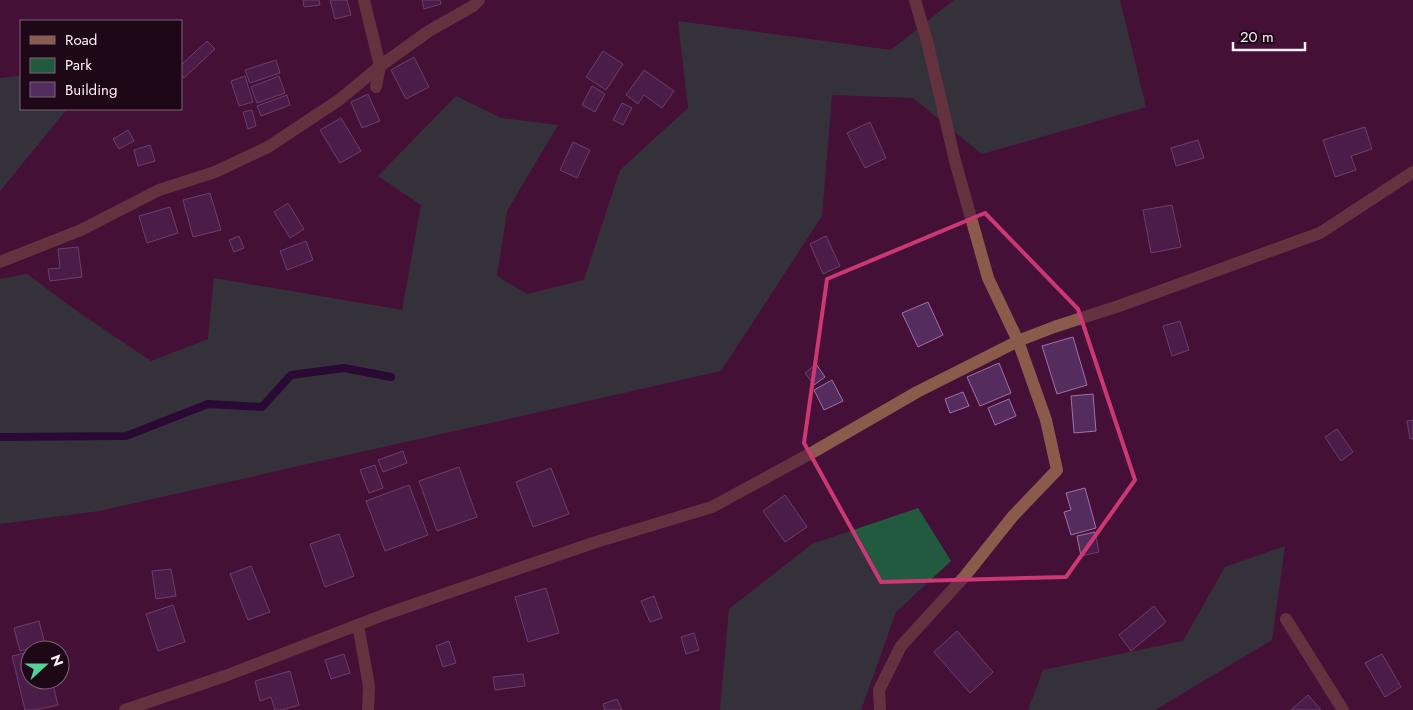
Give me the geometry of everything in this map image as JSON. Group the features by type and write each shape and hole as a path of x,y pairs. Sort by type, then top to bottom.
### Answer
{"street":[{"path":"364,0 380,66 376,87"},
{"path":"0,262 81,230 159,190 215,172 268,148 339,100 380,66 429,32 473,6 479,0"},
{"path":"880,710 878,690 901,646 965,576 1013,516 1057,470 1046,420 1018,341 988,278 955,161 928,45 915,0"},
{"path":"125,710 225,676 358,624 596,542 712,507 815,451 917,392 1018,341 1320,233 1413,172"},
{"path":"1286,619 1343,710"},
{"path":"358,624 369,686 368,710"}],"highlighted area":[{"path":"985,213 1078,309 1135,480 1066,577 881,582 804,443 827,279"}],"green space":[{"path":"954,0 1120,0 1146,107 982,154 913,98 832,95 822,216 721,371 99,511 0,524 0,279 27,274 81,314 151,361 208,339 214,278 402,310 421,205 378,176 456,96 501,118 558,125 507,211 497,276 527,294 584,280 620,170 688,108 678,21 891,50"},
{"path":"20,76 20,110 66,110 0,191 0,78"},
{"path":"918,508 951,561 896,612 861,710 720,710 729,609 812,544"},
{"path":"1285,546 1272,640 1155,710 1028,710 1043,670 1183,641 1225,567"}],"building":[{"path":"303,0 319,0 320,5 304,7"},
{"path":"330,0 347,0 351,15 335,19"},
{"path":"422,0 440,0 441,4 424,9"},
{"path":"207,41 215,49 184,78 182,76 182,64"},
{"path":"603,51 623,64 606,90 586,77"},
{"path":"414,57 429,87 406,99 391,70"},
{"path":"276,60 280,73 250,83 245,70"},
{"path":"644,70 674,91 662,108 644,95 638,104 626,95"},
{"path":"245,76 253,102 239,106 231,81"},
{"path":"279,76 285,93 257,103 251,87"},
{"path":"592,86 605,94 595,112 582,105"},
{"path":"368,94 380,121 362,128 351,102"},
{"path":"287,95 290,105 261,116 257,106"},
{"path":"622,103 632,108 623,125 613,120"},
{"path":"252,110 256,126 248,129 243,112"},
{"path":"341,118 361,151 340,163 320,130"},
{"path":"870,122 886,158 865,168 847,133"},
{"path":"1365,127 1372,149 1351,156 1356,170 1335,177 1323,140"},
{"path":"128,130 134,141 119,149 113,139"},
{"path":"1198,140 1204,158 1176,166 1171,148"},
{"path":"573,142 590,150 577,178 560,170"},
{"path":"150,145 155,161 138,166 134,150"},
{"path":"210,193 221,230 193,237 183,200"},
{"path":"288,203 304,229 290,238 274,212"},
{"path":"1172,205 1181,247 1151,253 1143,210"},
{"path":"170,207 178,233 147,243 139,216"},
{"path":"239,236 244,248 234,252 229,240"},
{"path":"826,236 840,266 823,274 810,244"},
{"path":"306,241 313,260 287,270 280,251"},
{"path":"78,247 82,277 50,281 48,269 60,268 58,249"},
{"path":"928,302 943,335 918,347 902,313"},
{"path":"1180,321 1189,350 1172,356 1163,326"},
{"path":"1073,337 1087,385 1057,394 1042,346"},
{"path":"999,363 1011,393 980,406 967,377"},
{"path":"816,364 825,377 814,385 805,373"},
{"path":"832,380 843,401 824,410 814,390"},
{"path":"963,392 969,406 950,413 945,399"},
{"path":"1093,394 1096,431 1074,433 1071,396"},
{"path":"1009,399 1016,416 995,425 988,408"},
{"path":"1413,420 1413,438 1410,439 1407,421"},
{"path":"1337,429 1353,452 1341,461 1325,437"},
{"path":"403,451 407,463 383,472 378,460"},
{"path":"375,465 383,488 369,493 360,470"},
{"path":"459,467 477,517 437,531 419,481"},
{"path":"551,468 569,514 533,527 516,482"},
{"path":"409,485 428,535 385,551 366,501"},
{"path":"1085,488 1096,528 1071,535 1064,512 1071,510 1066,493"},
{"path":"785,495 807,527 785,542 763,511"},
{"path":"1095,532 1099,552 1081,556 1077,536"},
{"path":"339,534 354,576 325,587 310,544"},
{"path":"251,566 270,612 248,620 230,574"},
{"path":"171,569 176,596 156,599 152,571"},
{"path":"546,588 559,633 528,642 515,597"},
{"path":"654,596 662,618 650,622 641,601"},
{"path":"173,605 185,642 158,651 146,614"},
{"path":"1154,606 1166,622 1131,651 1119,635"},
{"path":"39,621 44,640 20,640 20,651 14,628"},
{"path":"957,631 993,672 970,693 934,652"},
{"path":"694,633 699,650 686,654 681,637"},
{"path":"449,641 456,663 443,667 436,646"},
{"path":"20,654 20,689 12,656"},
{"path":"344,654 350,673 331,679 325,660"},
{"path":"1382,654 1401,687 1385,697 1365,663"},
{"path":"290,671 299,705 275,710 271,697 260,701 255,681"},
{"path":"523,674 525,686 495,690 493,677"},
{"path":"20,690 54,690 58,705 36,710 25,710"},
{"path":"1308,695 1321,710 1291,710"},
{"path":"617,699 622,710 605,710 603,704"}],"waterway":[{"path":"0,437 126,436 208,404 262,407 291,375 344,368 391,377"}]}
